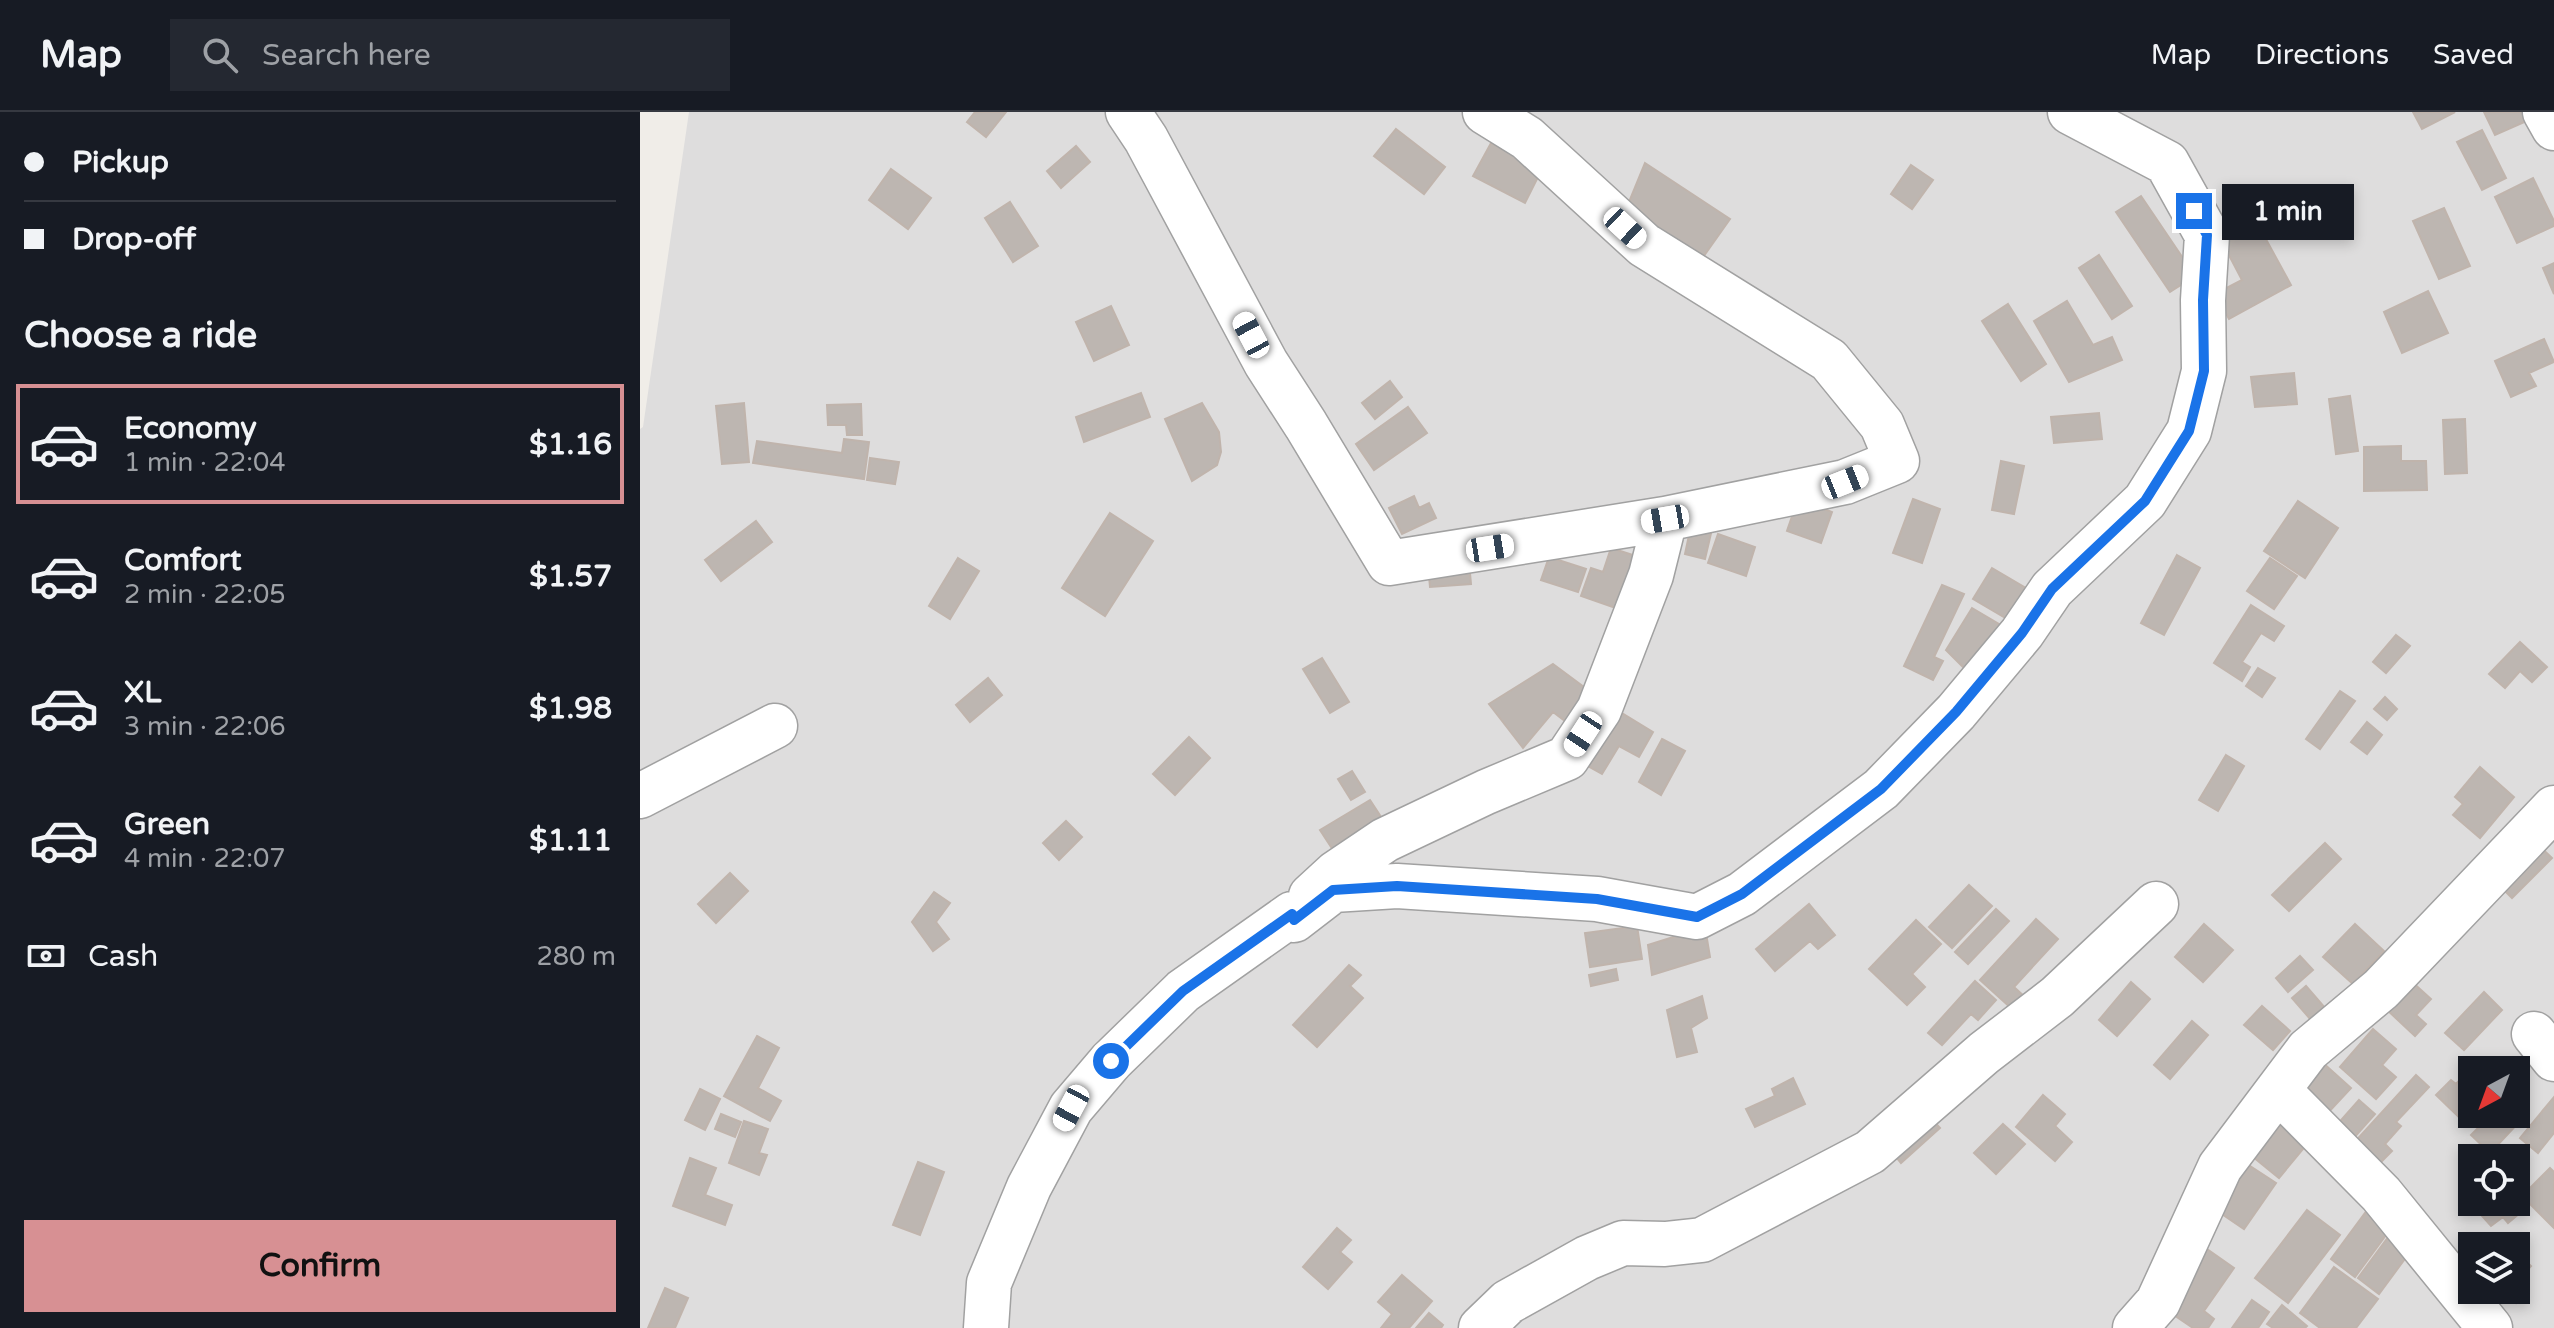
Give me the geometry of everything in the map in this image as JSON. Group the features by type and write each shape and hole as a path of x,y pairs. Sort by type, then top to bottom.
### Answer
{"street":[{"path":"1128,112 1146,139 1266,363 1389,563 1665,519 1845,482 1897,461 1882,425 1829,360 1644,245 1527,138 1485,112"},
{"path":"1292,914 1294,920 1333,890 1397,886 1597,899 1697,917 1742,894 1881,789 1956,712 2022,633 2052,589 2145,501 2189,431 2204,371 2203,300 2207,235 2167,163 2070,112"},
{"path":"2545,112 2554,128"},
{"path":"975,1328 989,1283 1029,1187 1071,1108 1111,1061 1183,991 1292,914 1336,873 1385,840 1567,758 1599,710 1651,575 1665,519"},
{"path":"640,796 775,726"},
{"path":"2146,1324 2220,1167 2308,1050 2381,989 2554,808"},
{"path":"1481,1328 1508,1302 1587,1258 1623,1243 1665,1244 1702,1240 1870,1152 1984,1053 2057,997 2156,904"},
{"path":"2278,1090 2381,1194 2490,1328"},
{"path":"986,1328 989,1283"}],"shaded area":[{"path":"689,112 2554,112 2554,1328 640,1328 640,429 643,427"}],"building":[{"path":"975,112 1006,112 986,137 967,122"},
{"path":"2413,112 2455,112 2422,129"},
{"path":"2484,112 2536,112 2538,116 2495,135"},
{"path":"1396,129 1445,167 1424,194 1374,156"},
{"path":"2482,130 2506,178 2482,190 2457,142"},
{"path":"1491,143 1542,169 1525,203 1473,176"},
{"path":"1076,146 1090,162 1061,188 1047,171"},
{"path":"1645,163 1730,219 1701,260 1627,207"},
{"path":"1911,165 1933,180 1912,209 1891,194"},
{"path":"891,169 931,198 908,229 869,200"},
{"path":"2533,178 2554,226 2517,243 2495,197"},
{"path":"2141,196 2195,276 2170,292 2116,212"},
{"path":"1010,202 1038,246 1013,262 985,218"},
{"path":"2444,208 2470,266 2439,279 2413,221"},
{"path":"2256,221 2291,285 2229,319 2215,294 2242,280 2221,240"},
{"path":"2099,255 2132,306 2112,319 2079,268"},
{"path":"2554,263 2554,294 2543,268"},
{"path":"2428,291 2448,333 2402,353 2384,312"},
{"path":"2067,301 2093,345 2112,337 2122,360 2069,382 2034,321"},
{"path":"2008,304 2046,364 2021,381 1982,321"},
{"path":"1111,306 1129,345 1094,361 1076,322"},
{"path":"2544,339 2554,362 2529,373 2536,386 2511,397 2495,361"},
{"path":"2294,373 2297,404 2255,407 2251,377"},
{"path":"1390,381 1402,397 1375,419 1362,403"},
{"path":"1141,393 1150,417 1084,442 1076,417"},
{"path":"2350,396 2358,451 2336,454 2329,399"},
{"path":"744,403 749,462 722,464 716,406"},
{"path":"1202,403 1219,432 1221,452 1217,465 1192,481 1165,419"},
{"path":"861,404 862,435 847,435 846,425 828,425 827,405"},
{"path":"1408,407 1427,433 1374,470 1356,444"},
{"path":"2099,413 2102,439 2054,443 2051,417"},
{"path":"2465,419 2467,473 2445,474 2443,420"},
{"path":"844,439 869,442 864,479 753,463 757,441 842,453"},
{"path":"2401,446 2401,461 2426,461 2427,490 2364,491 2364,447"},
{"path":"870,458 899,462 895,484 867,480"},
{"path":"2001,461 2024,466 2014,514 1992,510"},
{"path":"1414,496 1419,508 1429,503 1436,518 1402,534 1389,508"},
{"path":"1798,499 1832,512 1821,543 1787,531"},
{"path":"1913,499 1940,509 1922,563 1893,553"},
{"path":"2298,501 2338,528 2305,578 2264,551"},
{"path":"1695,507 1716,512 1705,559 1685,554"},
{"path":"1110,513 1153,541 1105,616 1062,588"},
{"path":"756,521 772,542 721,581 705,560"},
{"path":"1718,534 1755,547 1746,576 1708,563"},
{"path":"1611,548 1645,559 1627,612 1581,596 1591,568 1603,572"},
{"path":"2177,555 2200,568 2164,635 2141,623"},
{"path":"1549,557 1586,569 1578,592 1541,580"},
{"path":"958,558 979,571 950,619 929,606"},
{"path":"2270,558 2297,576 2274,609 2247,591"},
{"path":"1469,562 1471,584 1430,587 1428,565"},
{"path":"1992,568 2026,588 2007,619 1973,599"},
{"path":"1942,585 1964,594 1934,657 1943,661 1933,680 1904,666"},
{"path":"2251,605 2284,626 2274,641 2261,633 2242,662 2250,667 2242,681 2214,663"},
{"path":"1972,608 2004,627 1965,669 1946,650"},
{"path":"2396,635 2410,646 2386,673 2373,662"},
{"path":"2520,642 2547,667 2532,682 2520,671 2505,688 2489,674"},
{"path":"1322,658 1349,702 1330,713 1303,669"},
{"path":"1553,664 1592,693 1569,724 1553,712 1523,748 1489,704"},
{"path":"2258,668 2275,678 2262,697 2246,686"},
{"path":"988,678 1002,695 970,722 956,705"},
{"path":"2340,691 2355,701 2320,749 2306,739"},
{"path":"2385,697 2397,709 2387,720 2374,709"},
{"path":"1617,710 1653,732 1639,757 1619,746 1602,774 1584,764"},
{"path":"2367,722 2382,735 2367,754 2351,742"},
{"path":"1189,737 1210,758 1175,795 1153,774"},
{"path":"1662,739 1685,751 1661,795 1639,782"},
{"path":"2226,755 2244,766 2218,811 2199,800"},
{"path":"2480,767 2514,797 2480,838 2453,815 2463,804 2455,797"},
{"path":"1352,771 1365,792 1351,800 1338,779"},
{"path":"1370,800 1383,820 1333,850 1320,830"},
{"path":"1066,821 1082,837 1059,860 1043,843"},
{"path":"2535,842 2552,858 2512,898 2496,882"},
{"path":"2325,843 2341,859 2289,911 2272,895"},
{"path":"730,873 748,891 716,923 698,904"},
{"path":"1969,885 1992,906 1952,948 1929,927"},
{"path":"934,892 950,903 936,922 949,939 933,951 912,922"},
{"path":"1809,904 1835,935 1818,949 1810,941 1775,971 1756,949"},
{"path":"1996,909 2009,921 1968,964 1955,952"},
{"path":"2036,919 2058,939 2014,987 2026,998 2013,1010 1980,980"},
{"path":"1916,920 1941,944 1912,974 1925,987 1907,1005 1869,969"},
{"path":"2204,924 2233,950 2203,982 2175,957"},
{"path":"2355,924 2384,951 2353,984 2323,957"},
{"path":"1637,926 1642,959 1590,967 1585,933"},
{"path":"1705,927 1710,957 1652,975 1648,945"},
{"path":"2300,956 2313,970 2288,992 2276,978"},
{"path":"1349,965 1361,975 1350,986 1363,998 1317,1047 1293,1025"},
{"path":"1616,969 1618,980 1591,986 1589,975"},
{"path":"2410,980 2431,999 2416,1015 2426,1024 2415,1036 2385,1008"},
{"path":"1975,981 1996,1000 1978,1020 1971,1014 1942,1045 1928,1033"},
{"path":"2131,982 2150,999 2117,1036 2099,1020"},
{"path":"2306,986 2325,1008 2311,1020 2292,998"},
{"path":"2484,992 2502,1010 2464,1050 2445,1033"},
{"path":"1702,996 1707,1018 1691,1028 1697,1052 1677,1057 1667,1010"},
{"path":"2262,1006 2290,1031 2273,1050 2244,1025"},
{"path":"2192,1021 2208,1035 2170,1079 2154,1065"},
{"path":"2373,1029 2396,1049 2382,1065 2396,1077 2376,1099 2340,1067"},
{"path":"757,1036 779,1048 758,1088 781,1101 770,1121 724,1096"},
{"path":"2322,1062 2351,1088 2324,1117 2295,1091"},
{"path":"2416,1075 2429,1087 2396,1122 2401,1126 2385,1144 2392,1151 2376,1167 2352,1145"},
{"path":"1793,1078 1805,1104 1755,1127 1746,1109 1775,1096 1772,1089"},
{"path":"2451,1080 2456,1084 2458,1082 2458,1116 2436,1095"},
{"path":"700,1089 720,1099 705,1130 685,1120"},
{"path":"2043,1095 2065,1114 2055,1126 2072,1142 2055,1161 2016,1127"},
{"path":"2554,1097 2554,1133 2538,1153 2520,1138"},
{"path":"2359,1100 2375,1114 2351,1141 2335,1127"},
{"path":"1926,1113 1940,1128 1901,1163 1888,1147"},
{"path":"721,1114 741,1122 735,1137 715,1129"},
{"path":"2285,1115 2312,1138 2279,1178 2252,1156"},
{"path":"744,1121 768,1129 759,1153 767,1155 759,1175 729,1163"},
{"path":"2003,1124 2025,1144 1996,1174 1974,1153"},
{"path":"2478,1128 2514,1128 2498,1144 2480,1144 2471,1135"},
{"path":"690,1158 716,1168 705,1195 732,1205 725,1225 673,1206"},
{"path":"918,1162 944,1172 920,1235 893,1225"},
{"path":"2244,1162 2276,1183 2244,1229 2213,1208"},
{"path":"2550,1168 2554,1172 2554,1228 2530,1204 2530,1188"},
{"path":"2368,1209 2392,1227 2355,1277 2331,1259"},
{"path":"2307,1210 2340,1235 2288,1303 2255,1278"},
{"path":"2482,1216 2516,1216 2508,1223 2503,1217 2491,1226"},
{"path":"1337,1228 1351,1240 1340,1252 1352,1262 1328,1289 1303,1267"},
{"path":"2389,1236 2410,1252 2379,1294 2358,1278"},
{"path":"2207,1249 2234,1268 2204,1311 2214,1319 2208,1328 2193,1328 2165,1309"},
{"path":"2334,1267 2378,1299 2356,1328 2320,1328 2300,1313"},
{"path":"1402,1275 1432,1301 1409,1328 1381,1328 1392,1314 1378,1302"},
{"path":"665,1288 688,1298 675,1328 648,1328"},
{"path":"2252,1300 2269,1312 2258,1328 2232,1328"},
{"path":"2486,1304 2498,1304 2491,1311"},
{"path":"2282,1305 2307,1326 2273,1328 2267,1324"},
{"path":"1429,1313 1443,1325 1441,1328 1416,1328"}],"route":[{"path":"1111,1061 1183,991 1292,914 1294,920 1333,890 1397,886 1597,899 1697,917 1742,894 1881,789 1956,712 2022,633 2052,589 2145,501 2189,431 2204,371 2203,300 2207,235 2194,211"}]}
